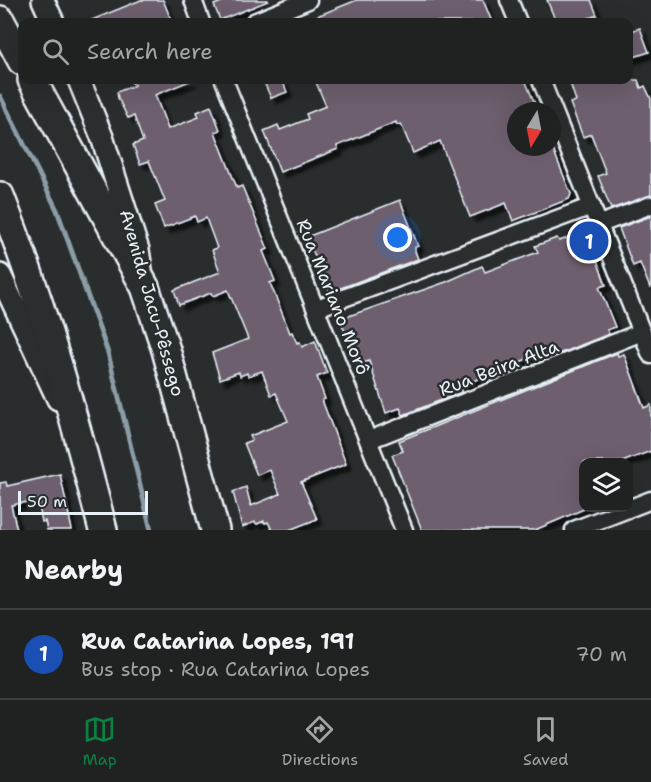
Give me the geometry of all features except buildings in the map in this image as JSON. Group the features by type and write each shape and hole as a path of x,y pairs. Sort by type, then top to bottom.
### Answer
{"highway":[{"path":"0,20 18,54"},
{"path":"34,84 145,287"},
{"path":"0,196 34,285 55,351 103,530"},
{"name":"Avenida Jacu-Pêssego","path":"145,287 166,350 215,530"}],"street":[{"path":"43,0 51,18"},
{"path":"193,0 200,18"},
{"path":"264,18 308,0"},
{"path":"509,0 516,18"},
{"name":"Avenida Jacu-Pêssego","path":"81,84 102,137 138,249 145,287"},
{"name":"Rua Mariano Morô","path":"226,84 404,530"},
{"path":"543,84 651,355"},
{"path":"600,224 651,205"},
{"path":"317,308 592,206"},
{"path":"0,274 86,462"},
{"name":"Rua Beira Alta","path":"369,440 642,332"},
{"path":"574,530 651,500"}],"waterway":[{"path":"0,96 57,210 108,353 151,530"}],"place":[{"name":"Rua Catarina Lopes, 191","path":"589,241"}]}
